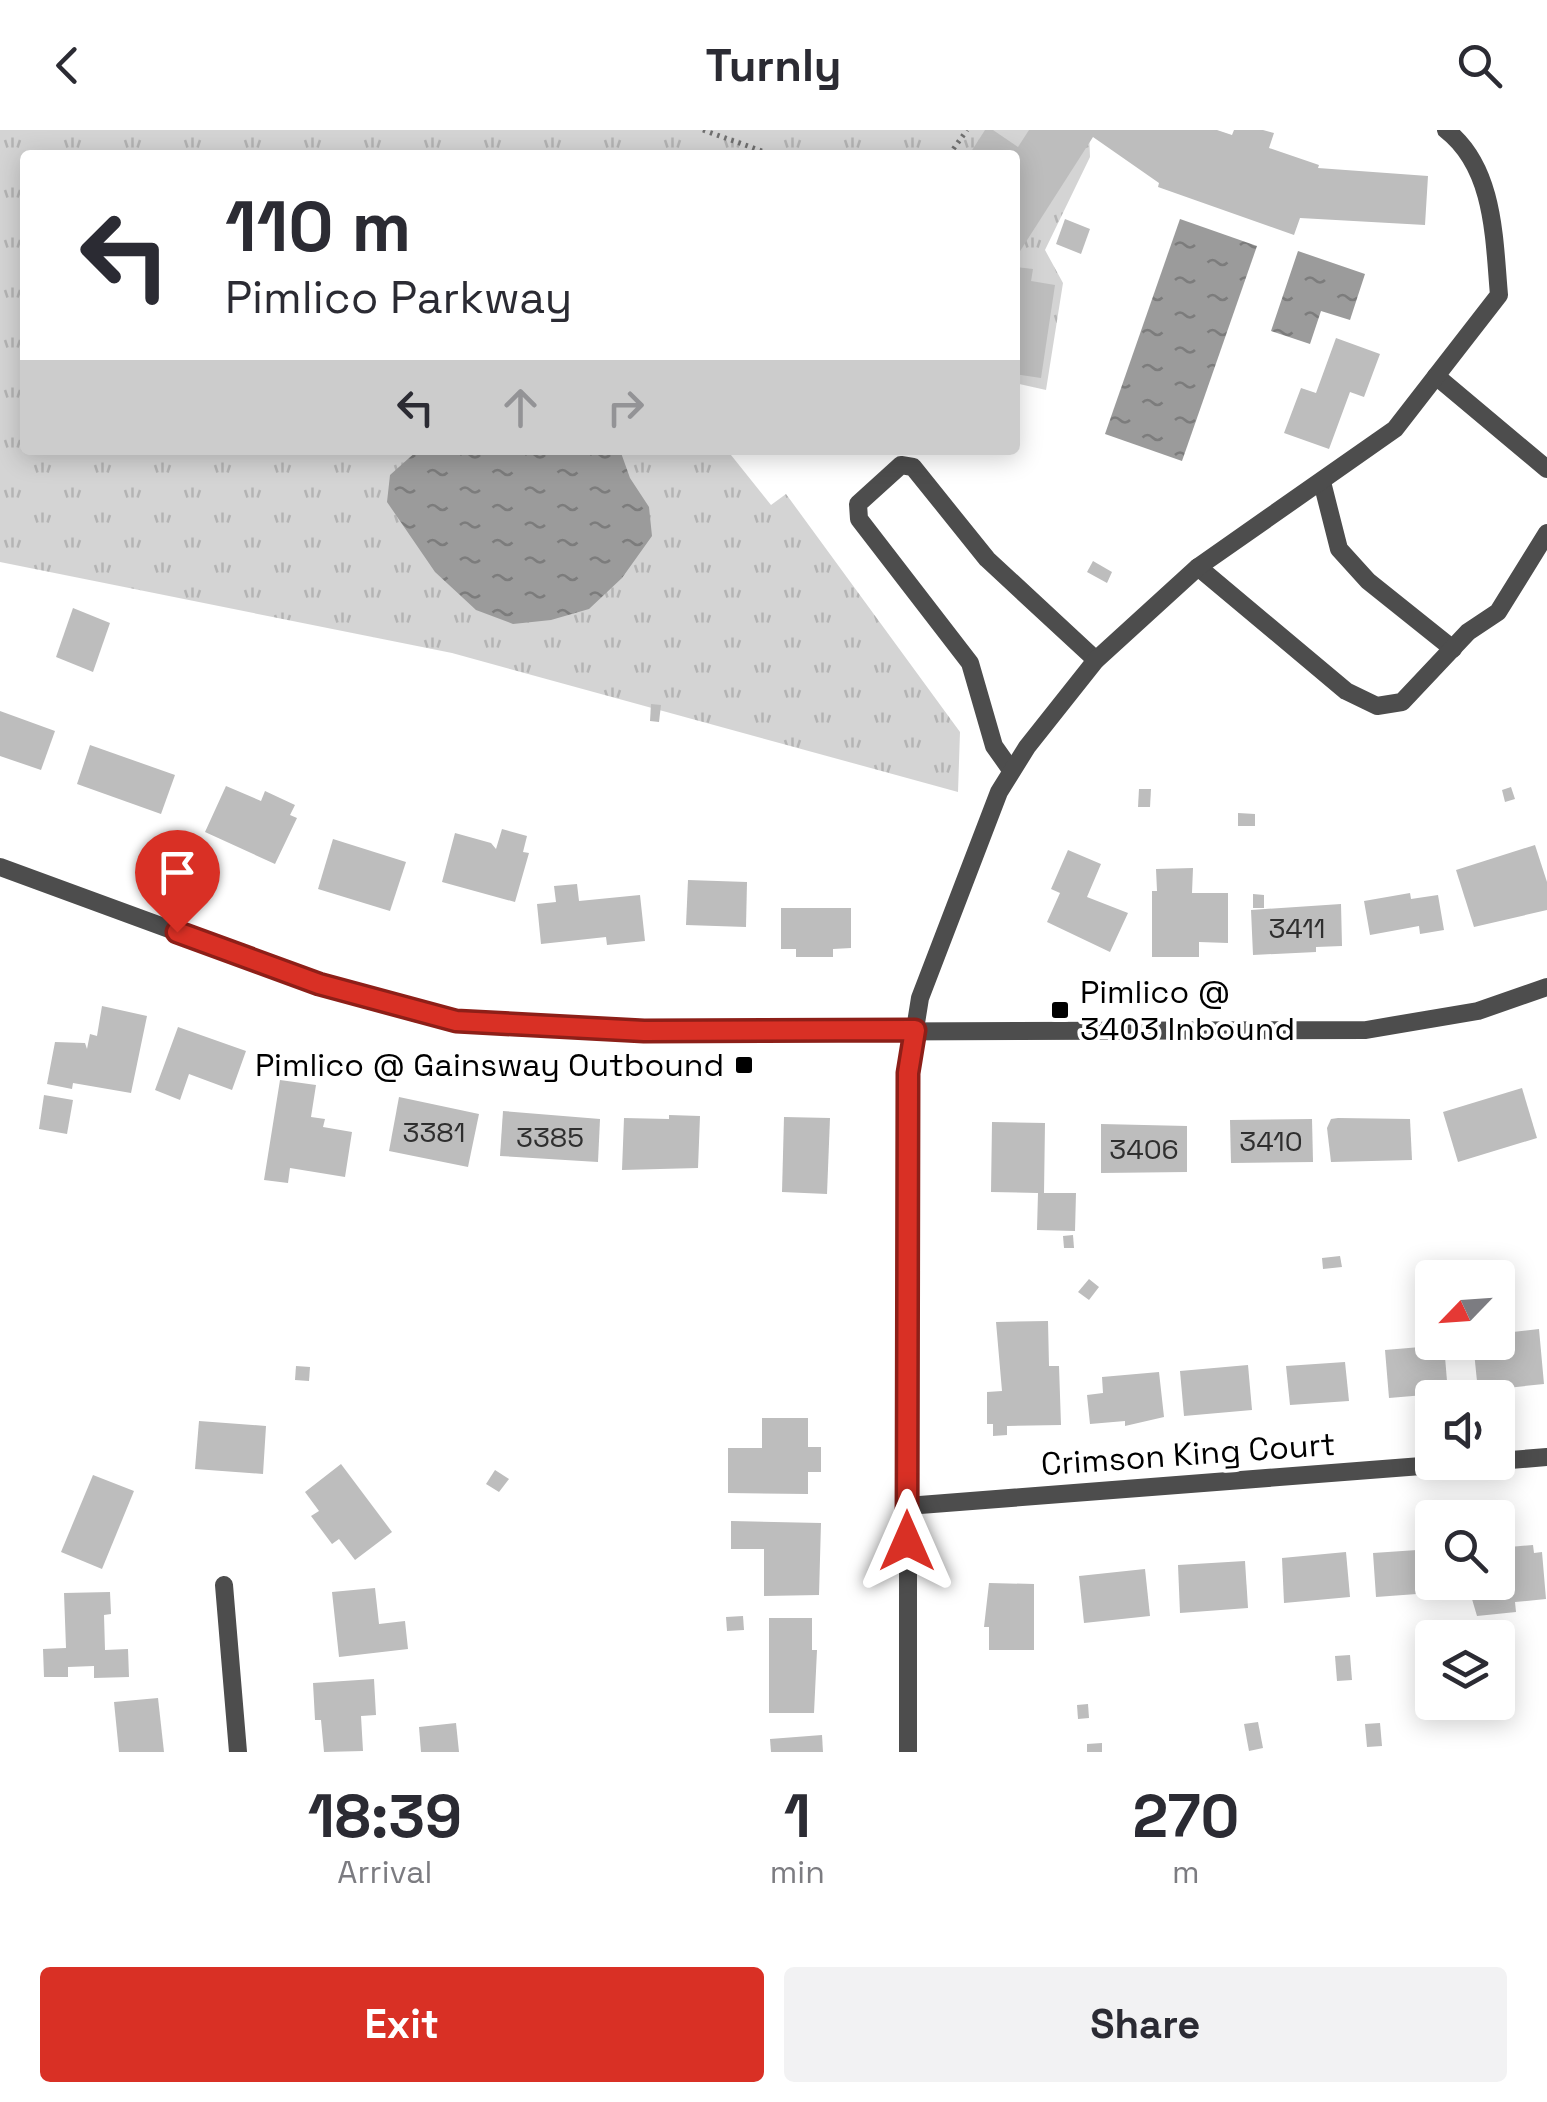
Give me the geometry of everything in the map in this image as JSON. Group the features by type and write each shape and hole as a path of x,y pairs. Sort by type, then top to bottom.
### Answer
{"street":[{"path":"908,1752 908,1073 920,998 999,792 1096,660 1198,567 1395,429 1499,295 1490,202 1452,134 1431,130"},
{"path":"1436,376 1547,468"},
{"path":"1012,770 994,746 970,663 858,519 858,504 901,465 913,467 987,559 1096,660"},
{"path":"1322,482 1338,549 1368,581 1452,649"},
{"path":"1198,567 1346,691 1378,706 1402,702 1452,649 1498,612 1547,533"},
{"path":"0,867 319,984 456,1021 644,1031 1366,1030 1478,1011 1547,987"},
{"path":"1515,1459 1547,1457"},
{"name":"Crimson King Court","path":"907,1506 1415,1467"},
{"path":"224,1585 238,1752"}],"path":[{"path":"703,130 759,150"}],"green space":[{"path":"0,130 1089,130 1090,157 1045,250 1063,283 1046,390 1020,384 1020,150 20,150 20,455 731,455 771,505 786,494 960,732 958,792 452,653 0,562"}],"water":[{"path":"1180,219 1257,246 1182,461 1105,434"},
{"path":"1298,251 1365,274 1350,320 1321,311 1310,344 1271,331"},
{"path":"412,455 622,455 630,478 649,507 652,536 622,578 589,609 551,620 513,624 476,610 435,572 387,502 390,475"}],"building":[{"path":"985,130 993,130 1018,147 1029,130 1217,130 1232,135 1234,130 1263,130 1274,133 1269,148 1319,165 1318,168 1428,176 1425,225 1300,218 1294,235 1158,187 1159,183 1093,137 1020,251 1020,150 972,150"},
{"path":"1065,219 1090,229 1081,254 1056,244"},
{"path":"1020,268 1033,269 1031,281 1055,285 1041,378 1020,375"},
{"path":"1336,338 1380,354 1364,397 1350,392 1329,449 1284,433 1301,388 1316,393"},
{"path":"1093,561 1112,572 1107,583 1087,572"},
{"path":"73,608 110,623 93,672 56,657"},
{"path":"651,704 661,705 659,722 650,721"},
{"path":"0,711 55,731 41,770 0,756"},
{"path":"90,745 175,775 161,814 77,784"},
{"path":"226,786 261,801 265,791 295,805 290,815 297,818 275,864 205,832"},
{"path":"1511,787 1515,799 1505,802 1502,790"},
{"path":"1139,789 1151,789 1150,807 1138,807"},
{"path":"1238,813 1255,814 1255,826 1238,826"},
{"path":"502,829 527,836 523,852 529,853 515,902 442,882 455,833 491,843 496,849"},
{"path":"333,839 406,862 390,911 318,889"},
{"path":"1535,845 1547,882 1547,910 1474,927 1456,870"},
{"path":"1068,850 1101,864 1087,897 1128,913 1110,952 1047,922 1060,893 1051,889"},
{"path":"1193,868 1192,893 1228,893 1228,943 1199,942 1199,957 1152,957 1156,869"},
{"path":"688,880 747,882 746,927 686,925"},
{"path":"577,884 579,901 640,895 645,941 607,945 606,937 541,944 537,904 556,902 554,886"},
{"path":"1410,893 1411,899 1438,895 1444,930 1420,934 1419,926 1370,935 1364,901"},
{"path":"1253,894 1264,895 1264,908 1253,908"},
{"path":"1341,904 1342,946 1316,947 1316,952 1253,955 1251,910"},
{"path":"781,908 851,908 851,948 833,949 833,957 796,957 796,949 781,949"},
{"path":"102,1006 147,1016 131,1093 73,1083 72,1089 47,1084 55,1042 85,1043 87,1049 90,1034 97,1036"},
{"path":"178,1027 246,1051 232,1090 189,1074 180,1100 155,1090"},
{"path":"280,1080 316,1085 311,1117 325,1119 323,1127 352,1132 345,1177 290,1168 288,1183 264,1180"},
{"path":"1522,1088 1537,1138 1458,1162 1443,1112"},
{"path":"44,1095 73,1100 67,1134 39,1129"},
{"path":"399,1097 479,1114 468,1167 389,1151"},
{"path":"503,1111 600,1119 598,1162 500,1156"},
{"path":"669,1115 700,1116 698,1168 622,1170 624,1118 669,1119"},
{"path":"784,1117 830,1118 827,1194 782,1192"},
{"path":"1312,1119 1313,1162 1231,1163 1230,1120"},
{"path":"1331,1119 1410,1119 1412,1160 1331,1162 1327,1128"},
{"path":"992,1122 1045,1123 1044,1193 1076,1193 1075,1231 1037,1230 1038,1193 991,1192"},
{"path":"1101,1124 1187,1126 1187,1172 1101,1173"},
{"path":"1073,1235 1074,1248 1064,1248 1063,1236"},
{"path":"1340,1256 1342,1267 1323,1269 1322,1258"},
{"path":"1089,1279 1099,1287 1089,1300 1078,1292"},
{"path":"1048,1321 1049,1366 1059,1366 1061,1425 1007,1426 1007,1435 993,1436 993,1424 987,1424 987,1392 1002,1391 996,1322"},
{"path":"1539,1329 1544,1384 1515,1387 1515,1380 1477,1380 1475,1360 1515,1360 1515,1332"},
{"path":"1415,1347 1415,1360 1445,1360 1447,1380 1415,1380 1415,1396 1389,1398 1385,1350"},
{"path":"1345,1362 1349,1401 1290,1405 1286,1366"},
{"path":"1248,1365 1252,1410 1184,1416 1180,1371"},
{"path":"296,1366 310,1367 309,1381 295,1380"},
{"path":"1159,1372 1164,1417 1125,1426 1125,1421 1090,1424 1087,1395 1103,1393 1102,1377"},
{"path":"762,1418 808,1418 808,1447 821,1447 821,1472 808,1472 808,1494 728,1493 728,1448 762,1448"},
{"path":"199,1421 266,1426 263,1474 195,1469"},
{"path":"341,1464 392,1532 355,1560 339,1539 332,1544 311,1516 319,1511 305,1492"},
{"path":"495,1470 509,1479 499,1492 486,1484"},
{"path":"93,1475 134,1491 102,1569 61,1552"},
{"path":"731,1521 821,1523 819,1595 764,1596 764,1549 731,1549"},
{"path":"1533,1545 1534,1553 1542,1552 1546,1599 1515,1602 1516,1612 1477,1616 1472,1600 1515,1600 1515,1547"},
{"path":"1415,1550 1415,1594 1376,1597 1373,1553"},
{"path":"1346,1552 1350,1597 1284,1603 1282,1558"},
{"path":"1245,1561 1248,1608 1180,1613 1178,1565"},
{"path":"1145,1569 1150,1616 1084,1623 1079,1576"},
{"path":"989,1583 1034,1584 1034,1650 989,1650 989,1627 984,1627"},
{"path":"375,1588 379,1624 405,1621 408,1649 339,1657 332,1592"},
{"path":"110,1592 111,1614 104,1615 105,1650 128,1649 129,1677 94,1678 94,1666 68,1667 68,1677 44,1677 43,1649 66,1648 64,1593"},
{"path":"743,1616 744,1630 727,1631 726,1617"},
{"path":"769,1618 812,1618 812,1650 817,1650 814,1713 769,1713"},
{"path":"1350,1655 1352,1680 1337,1681 1335,1656"},
{"path":"374,1679 376,1715 361,1716 363,1751 324,1752 321,1720 315,1720 313,1683"},
{"path":"158,1698 164,1752 119,1752 114,1702"},
{"path":"1088,1704 1089,1718 1078,1719 1077,1705"},
{"path":"1258,1722 1263,1748 1249,1751 1244,1724"},
{"path":"456,1723 459,1752 421,1752 419,1727"},
{"path":"1380,1723 1382,1746 1367,1747 1365,1724"},
{"path":"822,1735 823,1752 771,1752 770,1739"},
{"path":"1102,1743 1102,1752 1087,1752 1087,1744"}],"place":[{"name":"Pimlico @ 3403 Inbound","path":"1060,1010"},
{"name":"Pimlico @ Gainsway Outbound","path":"744,1065"}],"route":[{"path":"177,932 319,984 456,1021 644,1031 915,1030 908,1073 907,1541"}]}
